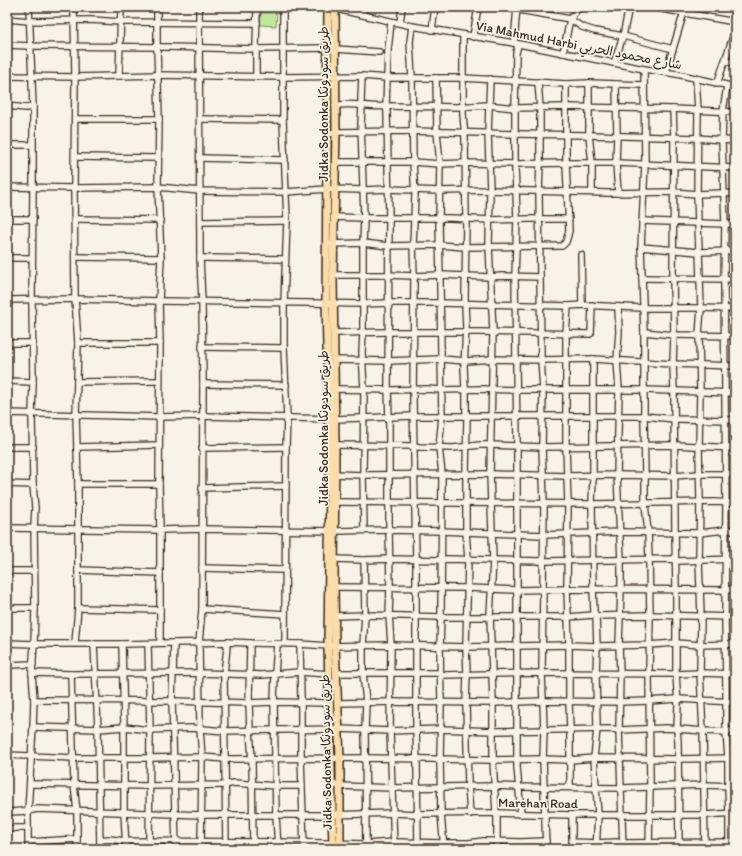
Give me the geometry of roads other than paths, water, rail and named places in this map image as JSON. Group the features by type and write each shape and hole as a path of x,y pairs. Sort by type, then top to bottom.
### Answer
{"main road":[{"name":"Jidka Sodonka طريق سودونكا","path":"330,7 328,48 335,106 336,132 336,162 331,190 334,217 331,244 334,275 330,304 334,333 335,389 332,419 335,445 333,474 335,502 332,530 335,559 335,616 332,646"},
{"name":"Jidka Sodonka طريق سودونكا","path":"330,7 336,48 332,77 328,134 331,190 330,304 333,474 332,646 333,673 338,703 340,758 340,815 337,846"},
{"name":"Jidka Sodonka طريق سودونكا","path":"333,673 330,703 332,815 337,846"}],"street":[{"path":"28,849 28,811 34,700 32,673 35,608 35,508 32,447 33,107 29,7"},
{"path":"74,7 74,219 75,299 78,343 76,415 78,484 78,608 75,644"},
{"path":"120,76 121,7"},
{"path":"157,7 159,119 158,187 161,258 159,301 160,643"},
{"path":"199,7 200,258 203,384 202,609 199,643 199,702 202,757 202,849"},
{"path":"256,77 257,7"},
{"path":"283,7 283,120 287,221 284,303 287,418 285,643"},
{"name":"Via Mahmud Harbi شارع محمود الحربي","path":"330,7 391,22 666,72 735,87"},
{"path":"362,14 364,7"},
{"path":"400,23 402,7"},
{"path":"432,30 435,7"},
{"path":"473,37 478,7"},
{"path":"502,7 517,8 570,19 588,29 673,49"},
{"path":"563,53 570,19 579,7"},
{"path":"614,63 629,7"},
{"path":"651,7 735,22"},
{"path":"691,13 693,7"},
{"path":"517,8 515,81 515,164 517,219 515,277 518,760 521,814"},
{"path":"666,72 684,12"},
{"path":"7,19 29,21 91,20 121,22 257,23"},
{"path":"391,22 388,50 386,106 388,131 389,218 388,446 390,559 389,615 391,645 390,731 394,849"},
{"path":"412,26 410,42 413,162 416,195 413,245 413,360 418,849"},
{"path":"717,84 735,31"},
{"path":"463,35 466,219 466,532 468,559 466,703 470,814"},
{"path":"7,45 256,49 328,48"},
{"path":"336,48 379,52"},
{"path":"726,61 735,63"},
{"path":"644,69 645,164 641,247 644,332 645,504 648,532 650,615 648,673 650,728 649,846"},
{"path":"7,76 362,76 387,78 490,79 566,84 589,83 644,85"},
{"path":"362,76 361,113 364,218 364,530"},
{"path":"436,78 437,132 440,164 439,245 442,416 439,447 442,474 440,787 444,846"},
{"path":"490,79 488,105 488,164 490,190 489,246 493,332 490,474 493,560 490,616 493,760 496,814 498,817 497,849"},
{"path":"696,79 698,110 696,167 701,308 699,335 700,392 698,446 701,616 700,673 703,731 702,758 705,849"},
{"path":"538,82 540,108 539,219 544,503 542,673 546,849"},
{"path":"589,83 589,135 592,163 592,192"},
{"path":"331,244 388,246 439,245 465,247 562,246 566,242 569,235 566,163 566,84"},
{"path":"616,84 616,163 618,193"},
{"path":"572,842 596,846 611,842 623,846 678,846 681,842 705,842 731,845 732,813 728,786 726,732 726,503 724,420 725,224 722,141 723,111 727,86"},
{"path":"335,106 344,104 382,107 464,107 488,105 515,108 566,107 735,112"},
{"path":"7,106 26,108 33,107"},
{"path":"673,109 674,250 672,279 675,419 676,674 678,699 677,729 679,786 678,846"},
{"path":"75,119 159,119"},
{"path":"200,119 283,120"},
{"path":"328,134 336,132 413,131 645,136 735,141"},
{"path":"7,144 32,145"},
{"path":"75,157 158,158"},
{"path":"200,158 285,160"},
{"path":"336,162 413,162 440,164 616,163 735,168"},
{"path":"7,188 158,187 200,191 286,192 388,189 439,191 516,190 539,192 674,192 697,194 735,194"},
{"path":"334,217 569,220"},
{"path":"7,219 33,219"},
{"path":"74,219 160,220"},
{"path":"200,222 287,221"},
{"path":"642,221 735,224"},
{"path":"641,247 699,252 735,251"},
{"path":"581,255 582,305"},
{"path":"75,257 161,258"},
{"path":"7,258 32,258"},
{"path":"200,258 286,260"},
{"path":"334,275 540,277"},
{"path":"642,278 735,280"},
{"path":"7,300 75,299 330,304 465,303 735,309"},
{"path":"568,306 566,334 566,447 568,504 567,588 570,788"},
{"path":"334,333 493,332 590,334 592,306"},
{"path":"618,307 617,475 621,560 618,645 620,674 623,846"},
{"path":"644,332 674,335 735,336"},
{"path":"7,343 33,343"},
{"path":"78,343 160,343"},
{"path":"202,347 284,348"},
{"path":"334,360 388,361 440,359 465,361 492,359 593,359 735,366"},
{"path":"593,359 592,533 594,612 596,616 597,646 596,730 594,758 598,815 596,846"},
{"path":"77,382 159,381"},
{"path":"7,382 33,382"},
{"path":"203,384 286,385"},
{"path":"335,389 644,390 735,393"},
{"path":"7,413 332,419 414,416 618,415 675,419 735,420"},
{"path":"77,447 159,445"},
{"path":"335,445 419,447 467,447 480,445 542,447 675,445 735,448"},
{"path":"7,447 32,447"},
{"path":"202,448 286,448"},
{"path":"333,474 490,474 567,476 675,476 735,474"},
{"path":"7,484 33,485"},
{"path":"78,484 159,484"},
{"path":"202,488 286,486"},
{"path":"335,502 490,504 735,504"},
{"path":"7,528 160,530 415,530 543,535 620,532 699,533 735,530"},
{"path":"335,559 567,561 649,559 699,560 735,558"},
{"path":"364,560 365,615 363,673 366,702 366,846"},
{"path":"202,568 285,570"},
{"path":"78,570 160,573"},
{"path":"7,571 34,571"},
{"path":"334,587 416,587 517,590 567,588 700,590 735,589"},
{"path":"7,608 35,608"},
{"path":"78,608 160,610"},
{"path":"202,609 285,614"},
{"path":"335,616 735,616"},
{"path":"7,643 148,644 227,642 285,643 332,646 391,645 440,647 735,644"},
{"path":"226,849 224,674 225,661 227,658 227,642"},
{"path":"174,643 172,700 176,849"},
{"path":"250,643 249,702 252,761 253,849"},
{"path":"94,644 98,729 100,849"},
{"path":"122,644 124,812 126,849"},
{"path":"148,644 150,700 149,849"},
{"path":"277,644 274,702 278,849"},
{"path":"300,644 300,730 304,849"},
{"path":"7,665 33,664"},
{"path":"32,673 275,674 300,672 440,673 443,675 542,673 735,674"},
{"path":"71,674 74,784 77,811 77,849"},
{"path":"338,703 493,703 543,701 620,702 678,699 735,702"},
{"path":"34,700 172,700 199,702 330,703"},
{"path":"33,727 98,729 124,727 150,730 200,729 224,731 493,731 620,730 650,728 726,732 735,730"},
{"path":"7,755 74,758 202,757 226,759 366,758 468,760 735,758"},
{"path":"30,784 124,786 252,784 302,786"},
{"path":"332,784 340,786 392,788 468,786 570,788 703,785 735,786"},
{"name":"Marehan Road","path":"7,812 37,809 202,815 340,815 393,813 704,815 732,813"},
{"path":"572,815 572,849"},
{"path":"7,830 15,828 28,828"},
{"path":"29,842 77,839"},
{"path":"100,840 109,839 125,841 176,842 303,842 337,846 366,846 394,842 417,842 444,846 469,846 483,841 546,841"},
{"path":"520,849 521,842"}]}
